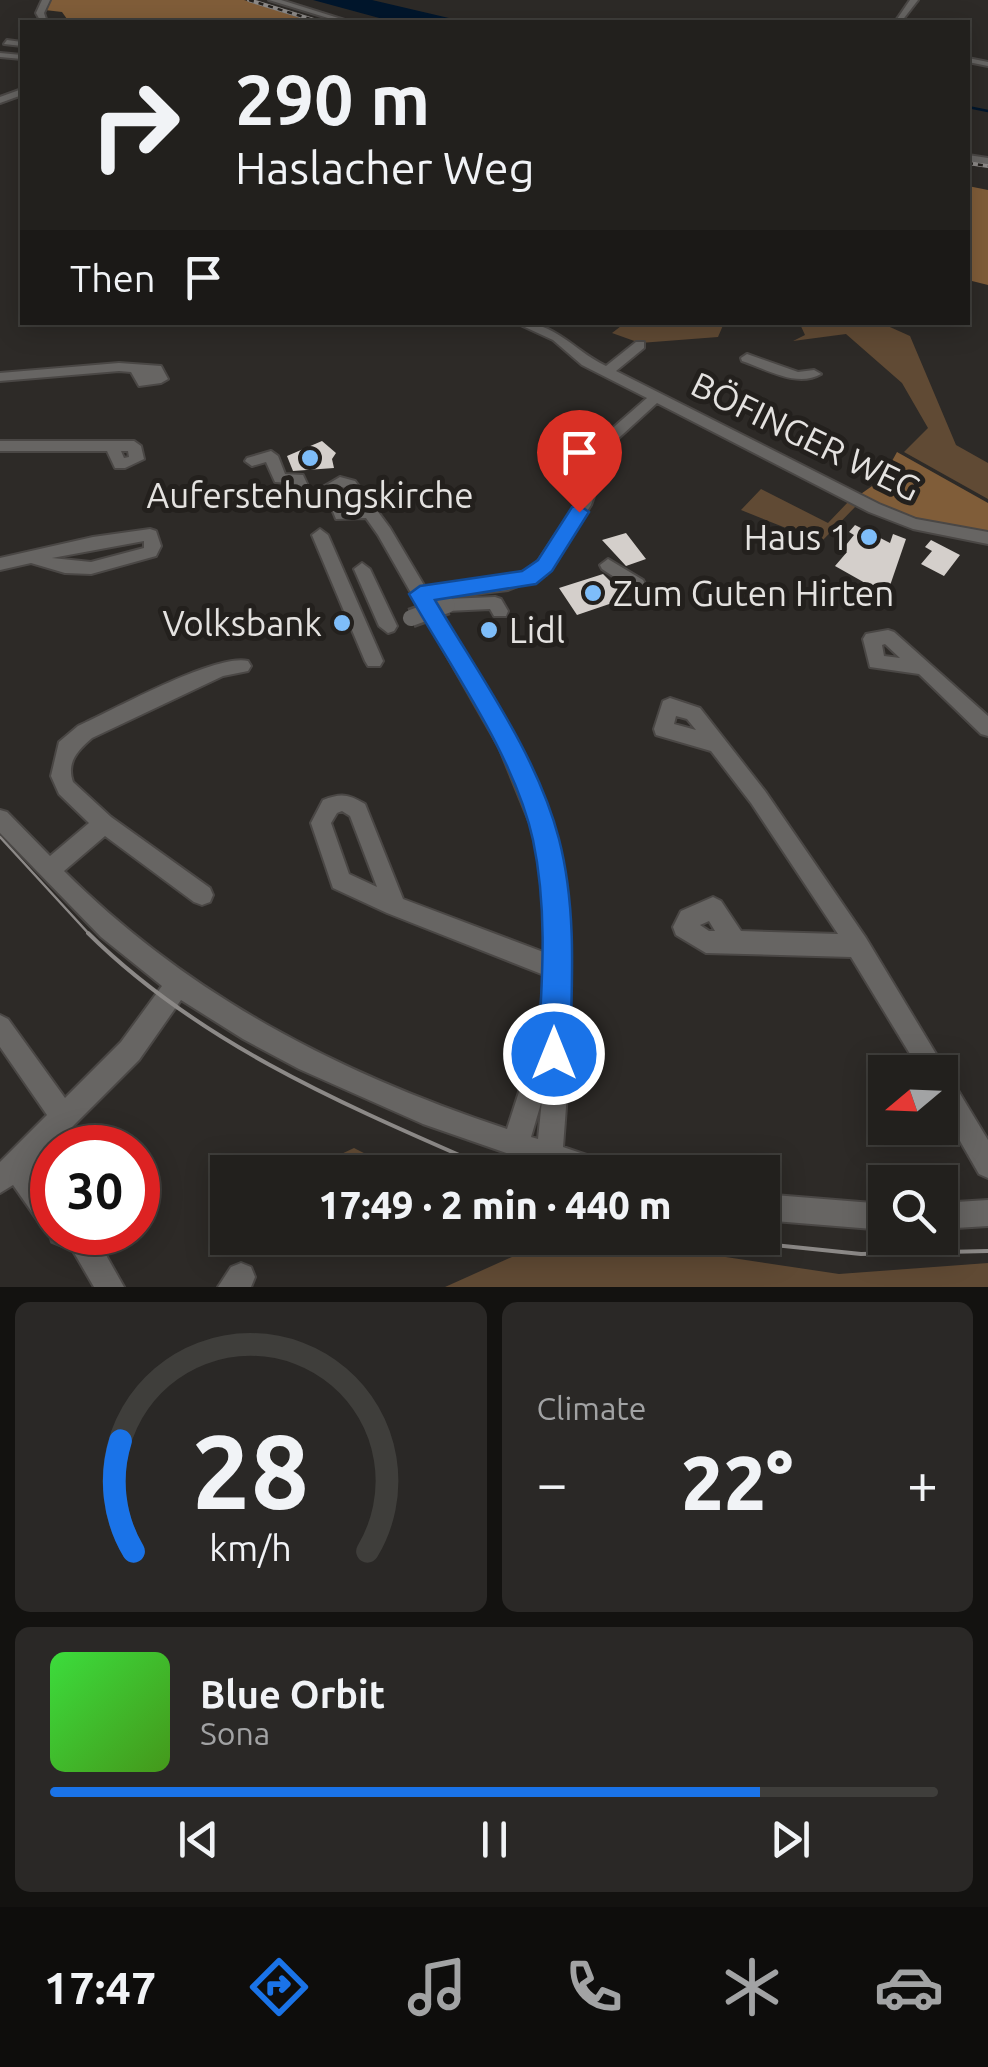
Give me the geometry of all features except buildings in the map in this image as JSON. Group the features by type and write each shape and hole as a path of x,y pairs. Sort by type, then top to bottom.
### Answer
{"street":[{"path":"273,0 339,20"},
{"path":"7,42 20,44"},
{"name":"BÖFINGER WEG","path":"527,325 557,337 607,372 874,508 913,524 988,538"},
{"path":"607,372 640,345"},
{"name":"BÖFINGER WEG","path":"747,358 798,376 814,374"},
{"path":"0,378 135,368"},
{"name":"BÖFINGER WEG","path":"420,594 514,583 540,571 583,505 607,440 657,396"},
{"path":"0,446 112,446"},
{"path":"252,462 271,456 279,474 298,478 302,488"},
{"path":"0,819 146,961 228,1017 332,1072 548,1155 556,1080 552,1030 557,969 556,888 533,800 513,756 383,530 366,512"},
{"path":"0,564 60,549 150,535 153,546 150,552 102,566 63,570 33,557"},
{"path":"320,535 374,660"},
{"path":"55,566 60,549"},
{"path":"608,564 638,584"},
{"path":"338,576 365,565 388,626"},
{"path":"363,634 447,606 495,603 500,611"},
{"path":"202,895 104,824 66,788 61,776 66,748 85,732 220,668 242,666"},
{"path":"924,668 988,728"},
{"path":"718,746 783,832 925,1055"},
{"path":"395,906 358,810 344,802 330,806 321,824 341,881 395,906 557,969"},
{"path":"49,870 104,824"},
{"path":"735,942 858,946"},
{"path":"30,1196 8,1173 130,1051 178,984"},
{"path":"0,1028 64,1118"},
{"path":"516,1144 552,1030"},
{"path":"958,1113 988,1165"},
{"path":"780,1208 868,1216"},
{"path":"958,1215 988,1213"},
{"path":"90,1255 110,1287"}],"shaded area":[{"path":"50,0 244,0 307,20 64,20 67,19 62,12 45,10"},
{"path":"970,186 988,190 988,285 970,280"},
{"path":"622,325 723,325 718,337 640,343 612,333"},
{"path":"800,325 885,325 910,336 956,445 988,463 988,499 904,452 928,428 902,383 846,334 793,341 805,335"},
{"path":"897,452 988,503 988,535 908,518 858,496 882,479"},
{"path":"761,489 828,523 849,501 857,505 821,542 741,510"},
{"path":"354,1148 368,1155 339,1155"},
{"path":"516,1255 712,1255 839,1274 988,1263 988,1287 445,1287"}],"water":[{"path":"313,0 372,0 457,20 387,20"}],"waterway":[{"path":"970,107 988,111"}],"tram line":[{"path":"0,837 89,934"},
{"path":"89,934 133,973 230,1042 334,1098 459,1155"},
{"path":"780,1246 861,1254 988,1251"}],"railway":[{"path":"249,0 314,20"},
{"path":"970,163 988,166"}],"place":[{"name":"Auferstehungskirche","path":"310,458"},
{"name":"Haus 1","path":"869,537"},
{"name":"Zum Guten Hirten","path":"593,593"},
{"name":"Volksbank","path":"342,623"},
{"name":"Lidl","path":"489,630"}],"route":[{"path":"554,1054 559,930 546,838 513,756 420,594 503,585 528,578 545,566 579,512"}]}
